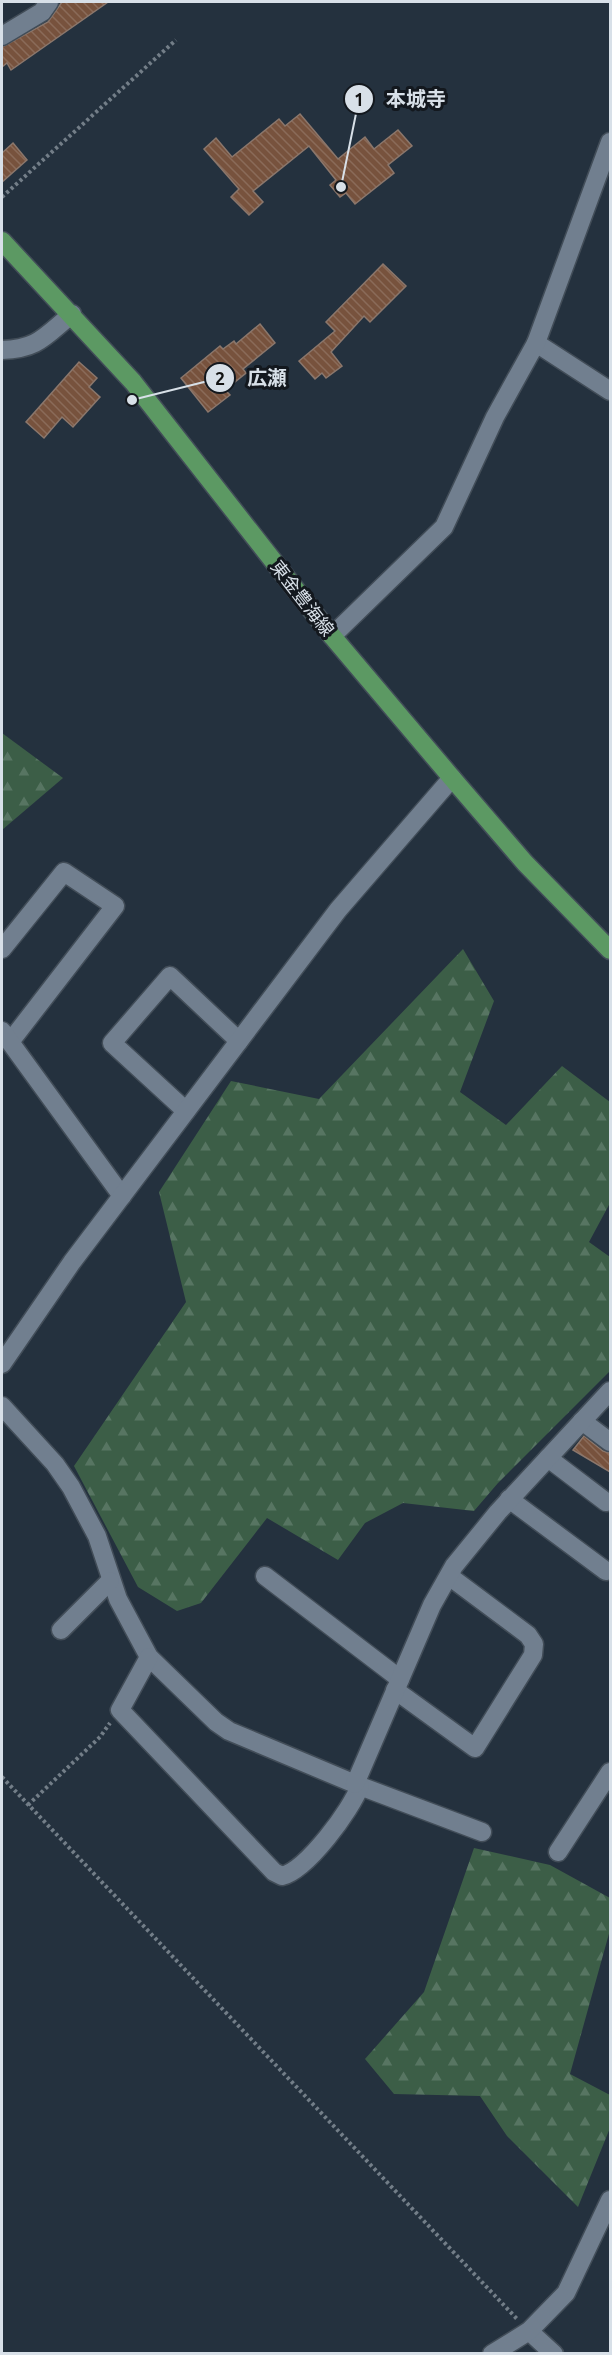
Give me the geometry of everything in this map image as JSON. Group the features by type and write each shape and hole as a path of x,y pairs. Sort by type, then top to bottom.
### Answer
{"main road":[{"name":"東金豊海線","path":"2,241 133,382 332,636 452,778 525,863 610,950"}],"street":[{"path":"2,36 42,12 49,2"},
{"path":"332,636 444,527 495,417 536,343 610,142"},
{"path":"2,350 23,350 34,346 72,314"},
{"path":"536,343 610,391"},
{"path":"2,1364 122,1196 338,910 452,778"},
{"path":"2,949 64,873 115,906 6,1036 122,1196"},
{"path":"186,1111 112,1043 170,976 239,1041"},
{"path":"149,1657 120,1710 266,1863 282,1876 300,1868 355,1800 357,1785 398,1684 432,1605 449,1576 509,1499 610,1390"},
{"path":"2,1406 55,1464 71,1487 97,1536 110,1581 149,1657 216,1722 229,1731 357,1785 482,1832"},
{"path":"582,1422 610,1442"},
{"path":"548,1458 606,1502"},
{"path":"509,1499 606,1571"},
{"path":"265,1576 475,1748 533,1655 534,1644 528,1635 449,1576"},
{"path":"62,1630 110,1581"},
{"path":"558,1852 610,1772"},
{"path":"492,2354 529,2331 566,2293 610,2200"},
{"path":"529,2331 554,2354"}],"path":[{"path":"2,197 176,40"},
{"path":"28,1805 100,1737 120,1710"},
{"path":"2,1777 529,2331"}],"green space":[{"path":"2,733 63,778 2,830"},
{"path":"463,949 494,1001 460,1092 506,1125 562,1066 610,1102 610,1203 589,1242 610,1257 610,1371 498,1483 474,1511 403,1503 365,1523 338,1560 267,1518 201,1603 177,1611 138,1587 74,1466 186,1302 159,1192 231,1081 319,1099"},
{"path":"474,1848 550,1865 610,1898 610,1930 570,2074 610,2095 610,2128 578,2207 507,2136 480,2096 394,2094 365,2059 424,1992"}],"building":[{"path":"62,2 108,2 11,70 7,63 2,67 2,47 48,22"},
{"path":"300,114 338,159 365,137 374,149 398,130 412,146 388,165 394,173 355,204 346,193 340,197 330,185 336,180 309,146 253,191 263,202 249,215 231,197 239,189 204,149 216,138 232,157 279,119 285,126"},
{"path":"13,143 27,160 2,182 2,153"},
{"path":"383,264 406,286 370,322 364,316 331,352 342,366 326,378 322,373 315,379 299,361 335,331 326,322"},
{"path":"260,324 275,343 243,369 246,373 225,390 230,395 208,412 181,378 220,346 223,349 234,341 236,344"},
{"path":"79,362 97,378 89,387 100,397 73,427 62,417 44,438 26,422"},
{"path":"584,1436 603,1451 610,1453 610,1472 573,1450"}],"place":[{"name":"本城寺","path":"341,187"},
{"name":"広瀬","path":"132,400"}]}
